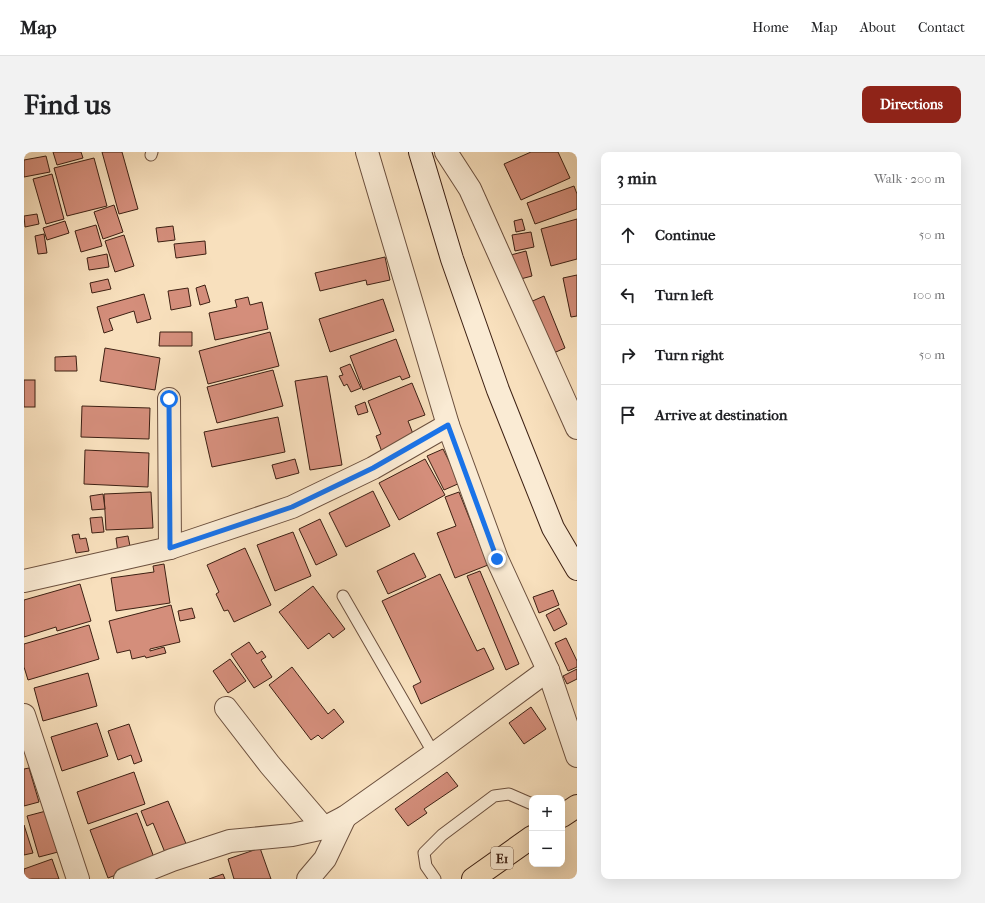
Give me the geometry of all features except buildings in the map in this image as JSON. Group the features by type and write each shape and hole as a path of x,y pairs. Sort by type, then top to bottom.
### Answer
{"highway":[{"path":"565,814 577,806"},
{"name":"E1","path":"473,879 529,839"}],"street":[{"path":"367,152 448,425 497,559 548,670 577,756"},
{"path":"420,152 452,258 498,390 553,528 577,569"},
{"path":"446,152 470,189 577,428"},
{"path":"169,399 170,548"},
{"path":"24,580 170,548 292,507 373,468 448,425"},
{"path":"125,879 172,860 230,841 292,835 324,828 345,817 548,670"},
{"path":"226,708 270,765 324,828"},
{"path":"24,715 78,879"},
{"path":"308,879 325,859 345,817"}],"lane":[{"path":"343,596 434,754"},
{"path":"435,879 426,866 424,853 442,835 494,796 509,794 529,803"}],"route":[{"path":"169,399 170,548 292,507 373,468 448,425 497,559"}]}
